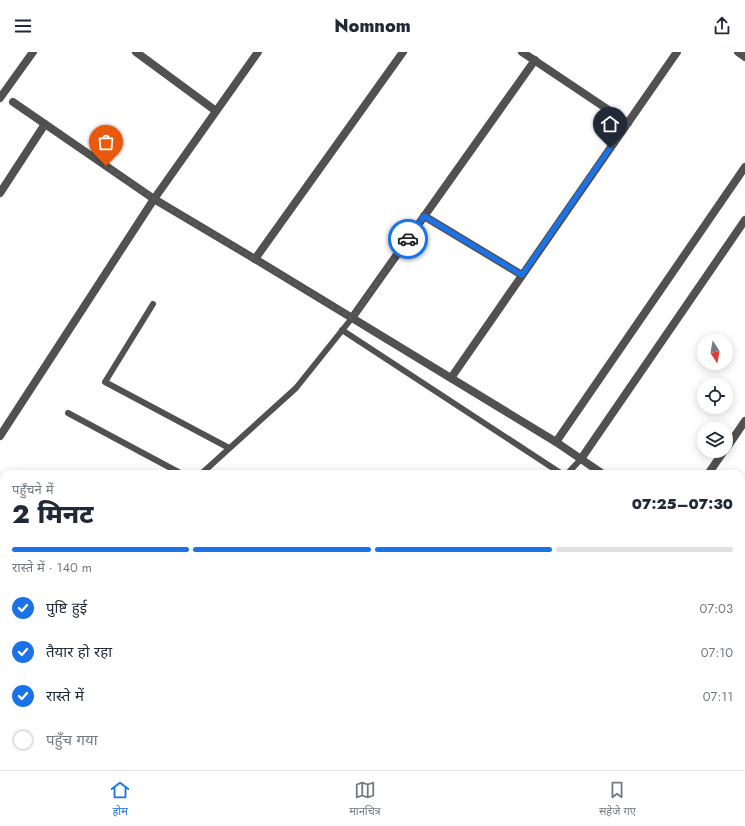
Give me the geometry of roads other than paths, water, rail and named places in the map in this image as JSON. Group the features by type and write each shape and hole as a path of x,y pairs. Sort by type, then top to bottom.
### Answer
{"street":[{"path":"0,98 33,52"},
{"path":"136,52 216,111"},
{"path":"0,436 154,199 258,52"},
{"path":"255,259 403,52"},
{"path":"522,52 628,123"},
{"path":"451,378 677,52"},
{"path":"738,52 745,57"},
{"path":"352,318 535,60"},
{"path":"13,102 154,199 556,442 597,470"},
{"path":"0,193 45,124"},
{"path":"556,442 745,167"},
{"path":"424,216 522,275"},
{"path":"581,459 745,220"},
{"path":"733,438 745,421"},
{"path":"711,470 719,458"}],"lane":[{"path":"153,304 105,382 230,448"},
{"path":"205,470 296,388 352,318"},
{"path":"342,330 556,470"},
{"path":"68,413 175,470"},
{"path":"571,470 581,459"}]}
